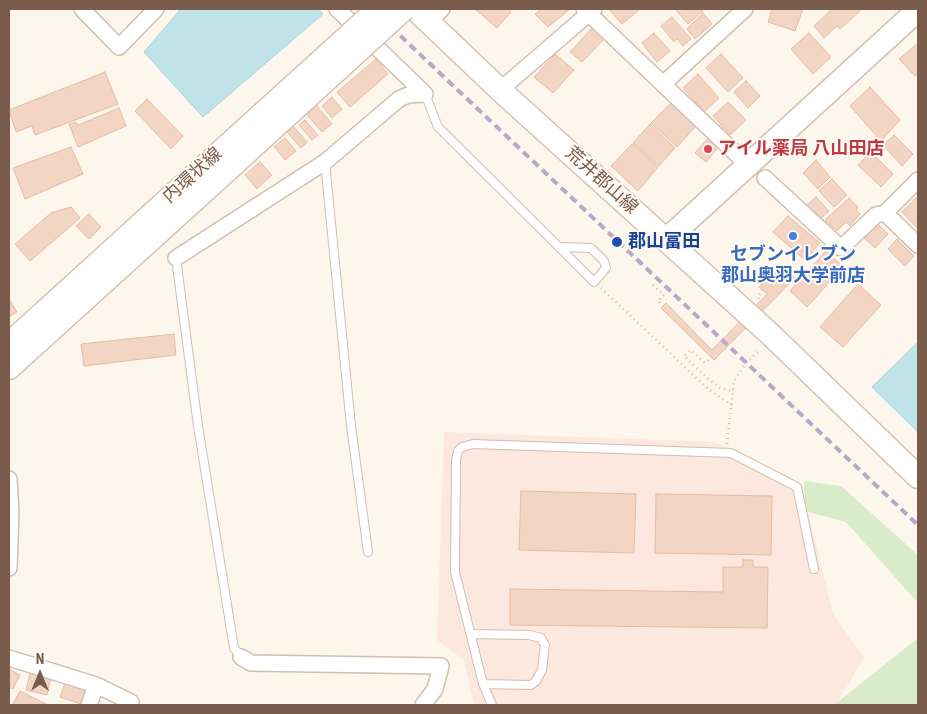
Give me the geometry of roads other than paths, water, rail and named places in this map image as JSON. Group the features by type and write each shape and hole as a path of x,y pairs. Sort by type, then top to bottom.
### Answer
{"street":[{"path":"82,9 119,47 156,9"},
{"path":"337,9 425,94"},
{"name":"内環状線","path":"9,368 378,9"},
{"path":"203,180 404,9"},
{"path":"663,84 745,9"},
{"path":"500,90 589,10 663,84 841,248 876,215 885,213 918,180"},
{"path":"666,240 757,172 917,10"},
{"name":"荒井郡山線","path":"428,13 500,90 770,334 918,477"},
{"path":"176,258 325,162 399,99 408,95 425,94"},
{"name":"内環状線","path":"9,344 203,180"},
{"path":"885,213 918,245"},
{"path":"9,479 9,568"},
{"path":"241,657 251,663 441,666 435,689 423,705"},
{"path":"9,658 96,685 131,702"},
{"path":"89,705 96,685"}],"lane":[{"path":"425,94 438,127 594,282 606,268 604,261 591,248 559,247"},
{"path":"325,162 351,426 368,552"},
{"path":"176,258 198,426 234,648 241,657"},
{"path":"492,705 484,684 454,560 456,460 458,451 462,447 473,444 726,452 797,487 814,569"},
{"path":"472,634 529,635 541,638 546,644 542,670 536,681 531,685 484,684"}],"water":[{"path":"181,9 317,9 323,14 203,117 144,52"},
{"path":"918,342 918,432 872,387"}],"railway":[{"path":"372,9 918,525"}],"place":[{"name":"アイル薬局 八山田店","path":"708,149"},
{"name":"セブンイレブン 郡山奥羽大学前店","path":"793,236"},
{"name":"郡山富田","path":"617,242"}]}
